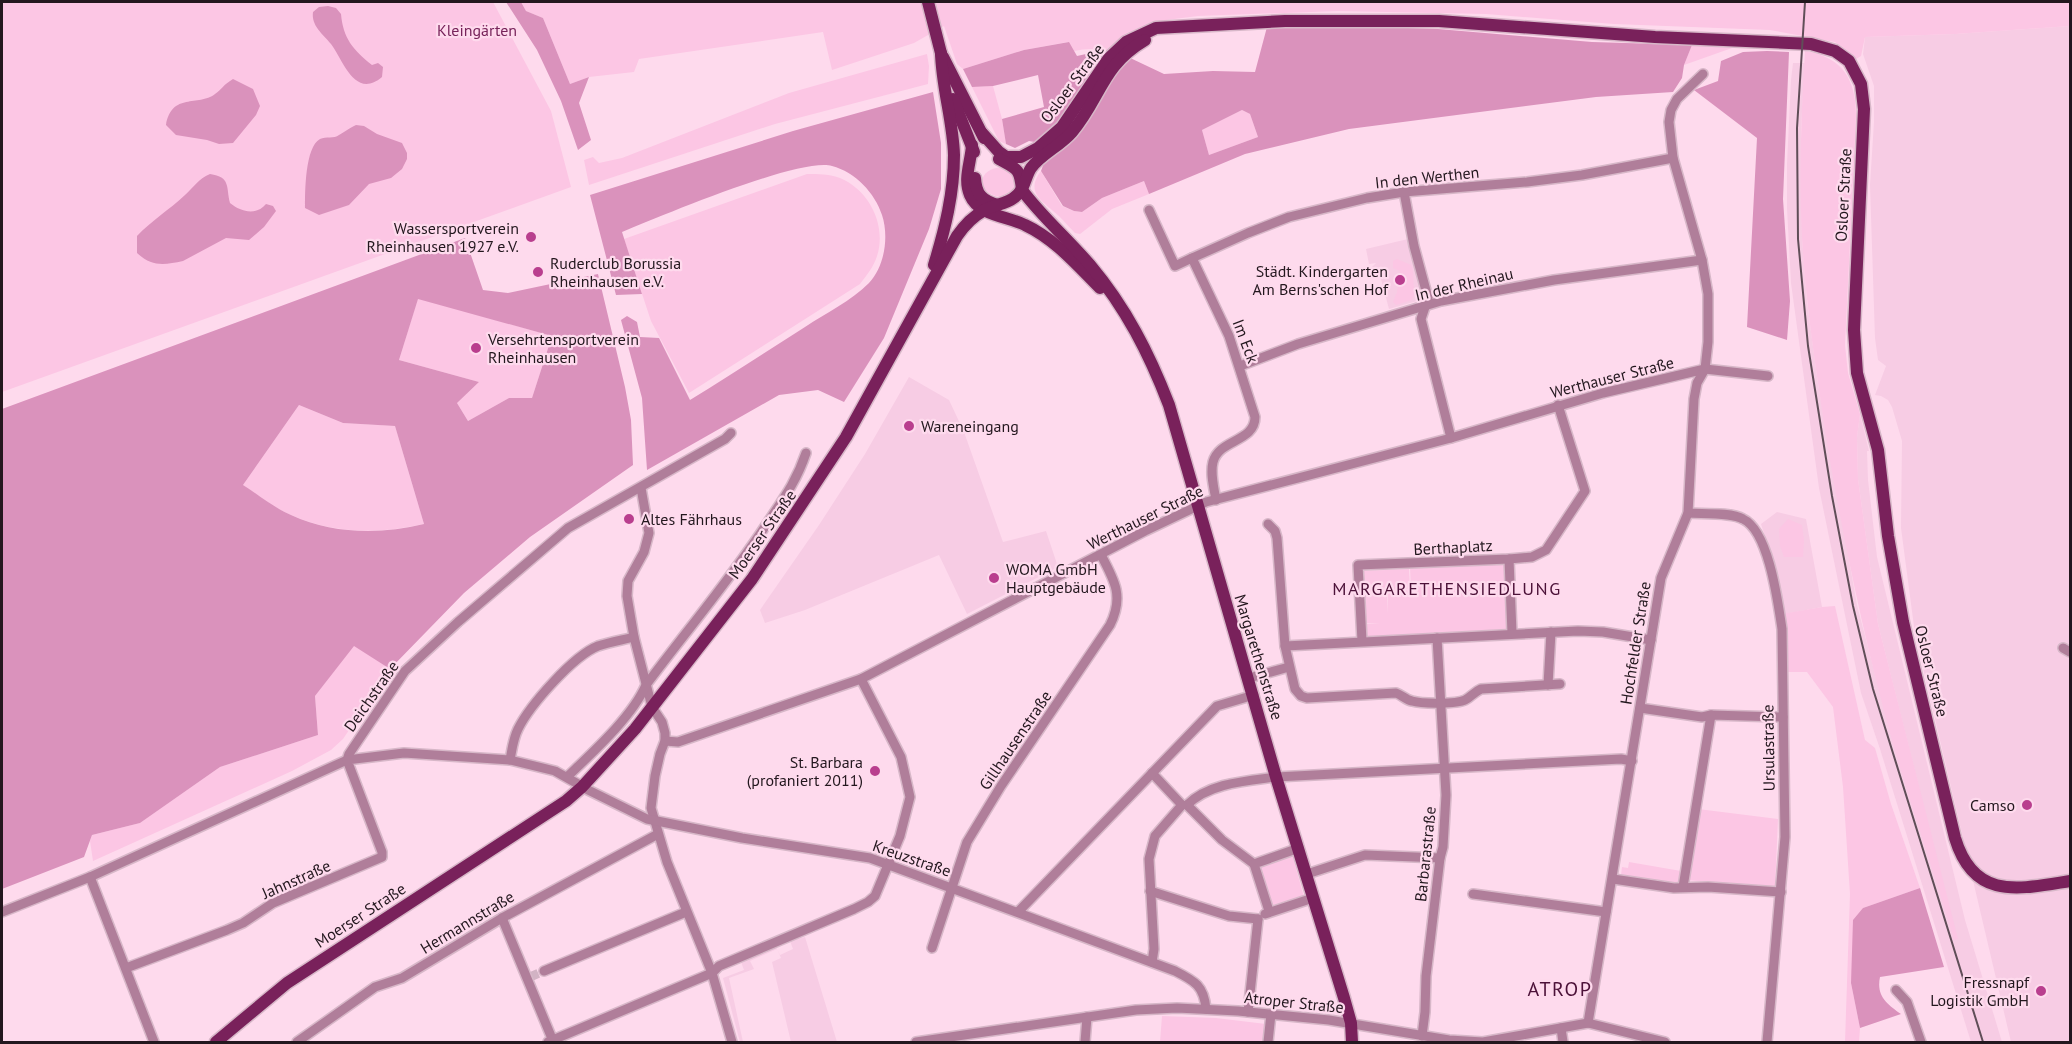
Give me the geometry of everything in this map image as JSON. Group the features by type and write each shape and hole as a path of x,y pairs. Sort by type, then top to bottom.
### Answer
{"main road":[{"path":"928,2 954,102 976,158 976,189 981,198 998,205"},
{"name":"Osloer Straße","path":"982,133 1005,157 1021,158 1044,143 1062,127 1109,58 1126,42 1156,28 1296,20 1439,21 1655,37 1801,43 1835,51 1854,68 1861,84 1863,98 1854,330 1855,362 1879,458 1889,545 1903,622 1959,849 1970,869 1980,879 1992,885 2004,888 2027,887 2070,881"},
{"name":"Osloer Straße","path":"1022,190 1033,166 1075,129 1102,82 1124,55 1165,32 1198,25"},
{"path":"941,54 982,133"},
{"name":"Moerser Straße","path":"927,289 948,216 953,180 954,154 949,110 942,79 941,54"},
{"name":"Margarethenstraße","path":"982,133 992,152 1000,160 1017,170 1022,190 1032,204 1107,286 1133,325 1152,362 1169,405 1276,777 1351,1023 1352,1042"},
{"path":"972,145 966,181 970,196 983,211 1014,199 1022,190"},
{"name":"Moerser Straße","path":"216,1042 287,983 529,824 576,783 591,775 632,732 752,579 804,503 846,436 957,236 967,223 983,211"},
{"name":"Margarethenstraße","path":"983,211 1016,221 1045,237 1061,249 1120,307"}],"street":[{"name":"Hochfelder Straße","path":"1588,1023 1661,578 1688,513 1694,399 1697,383 1705,369 1708,342 1708,294 1673,158 1670,122 1671,110 1677,99 1703,74"},
{"name":"In den Werthen","path":"1192,258 1289,217 1367,198 1404,192 1571,176 1673,158"},
{"path":"1404,192 1414,246 1428,298 1421,319 1451,438"},
{"path":"1149,210 1174,266 1192,258"},
{"name":"Im Eck","path":"1192,258 1229,336 1255,417 1255,426 1249,433 1218,452 1212,473 1216,500"},
{"name":"In der Rheinau","path":"1240,366 1298,344 1441,301 1495,290 1701,260"},
{"name":"Werthauser Straße","path":"665,741 678,742 861,679 1197,506 1451,438 1558,405 1705,369 1768,376"},
{"path":"1509,559 1532,556 1546,550 1585,491 1558,405"},
{"name":"Deichstraße","path":"347,760 405,671 458,622 568,528 725,439 731,433"},
{"name":"Moerser Straße","path":"576,783 593,752 640,699 646,685 713,600 756,540 799,474 806,453"},
{"path":"640,488 649,533 645,552 628,581 627,596 634,637 652,707 662,722 665,733 665,741 655,776 651,808 653,820 686,912 712,973 732,1042"},
{"name":"Ursulastraße","path":"1688,513 1743,518 1756,529 1764,546 1778,598 1782,629 1785,837 1767,1042"},
{"path":"1268,524 1275,531 1277,538 1285,646 1289,667 1295,689 1301,696 1307,698 1396,693 1410,701 1440,702 1467,699 1475,691 1481,689 1560,684"},
{"name":"Gillhausenstraße","path":"932,948 961,859 973,833 1001,786 1058,704 1116,613 1118,601 1114,579 1101,555"},
{"name":"Berthaplatz","path":"1362,641 1358,566 1509,559 1512,633"},
{"path":"1285,646 1551,632 1603,632 1651,640"},
{"path":"1548,685 1551,632"},
{"path":"510,760 518,728 540,698 570,665 583,654 598,646 634,637"},
{"name":"Barbarastraße","path":"1422,1036 1426,976 1443,847 1446,795 1437,638"},
{"path":"1249,678 1289,667"},
{"path":"502,918 529,977 550,1042 712,973 719,966 868,902 875,896 889,865 900,836 910,797 901,757 861,679"},
{"path":"1018,912 1217,706 1254,695"},
{"path":"1640,708 1702,717 1711,715 1783,717"},
{"path":"1683,887 1711,715"},
{"path":"2,912 90,877 347,760 404,753 510,760 555,771 576,783"},
{"path":"1152,962 1154,949 1149,859 1155,836 1184,805 1213,789 1244,781 1276,777 1621,759 1632,761"},
{"name":"Jahnstraße","path":"126,968 227,930 243,923 273,903 382,857 347,760"},
{"path":"1152,773 1222,840 1254,864 1269,911"},
{"name":"Kreuzstraße","path":"576,783 647,819 742,838 870,858 952,887 1187,977 1199,986 1205,995 1206,1009"},
{"name":"Hermannstraße","path":"297,1042 375,987 402,978 502,918 658,834"},
{"path":"1254,864 1299,848"},
{"path":"1306,874 1365,855 1440,858"},
{"path":"90,877 154,1042"},
{"path":"1613,879 1674,888 1781,892"},
{"path":"1150,891 1229,916 1258,918 1269,911 1313,898"},
{"path":"1473,894 1606,912"},
{"path":"544,971 686,912"},
{"path":"1248,1012 1258,918"},
{"path":"1896,990 1907,1002 1921,1042"},
{"name":"Atroper Straße","path":"916,1042 1136,1010 1206,1009 1351,1023 1422,1036 1483,1042 1588,1023 1665,1042"},
{"path":"1268,1042 1270,1014"},
{"path":"1085,1042 1087,1017"},
{"path":"1561,1028 1563,1042"}],"shaded area":[{"path":"506,2 521,2 526,11 543,18 570,84 589,77 579,103 591,140 578,150 561,101 537,50"},
{"path":"319,7 336,8 341,14 344,30 354,49 372,65 378,63 383,67 382,77 373,83 364,84 357,81 345,68 331,44 314,22 313,12"},
{"path":"1348,26 1438,29 1592,42 1692,45 1684,65 1682,78 1673,92 1596,97 1349,129 1245,154 1149,194 1144,181 1102,198 1082,212 1063,206 1041,171 1045,160 1126,56 1164,74 1213,71 1255,72 1267,27","holes":["1242,110 1250,114 1258,137 1209,155 1202,130"]},
{"path":"2070,26 2070,1042 2011,1042 1915,634 1901,528 1902,441 1888,400 1875,395 1886,366 1878,360 1875,338 1870,185 1874,86 1863,54 1865,37 1955,34"},
{"path":"1069,42 1077,56 1086,54 1089,59 1088,62 1082,63 1083,69 1088,71 1091,79 1074,105 1040,143 1029,141 1015,148 1006,144 1002,119 1044,107 1038,75 993,86 972,87 963,69 1024,50"},
{"path":"1743,52 1789,52 1783,199 1790,301 1787,340 1747,327 1757,138 1694,90 1718,81 1721,61"},
{"path":"1793,63 1805,63 1801,129 1802,238 1807,302 1818,384 1857,605 1889,728 1957,939 1878,624 1858,479 1857,437 1860,414 1869,451 1867,451 1868,480 1877,557 1965,920 2002,1042 1971,1042 1861,693 1819,488 1791,283 1787,164"},
{"path":"233,79 253,89 260,106 256,115 233,143 219,144 176,135 166,125 174,108 186,102 208,98"},
{"path":"933,92 941,143 941,189 929,229 884,338 844,402 818,390 779,395 647,470 642,398 621,320 627,316 637,322 640,337 659,338 690,400 854,296 869,283 882,260 885,241 884,223 879,207 869,191 849,173 832,166 791,170 696,202 622,232 642,294 616,295 590,195 793,131"},
{"path":"356,125 364,126 377,134 402,143 407,159 402,169 391,178 369,184 349,205 319,215 305,208 307,170 315,144 322,138 337,136"},
{"path":"210,174 225,180 230,203 234,206 253,211 266,204 273,206 276,211 264,227 249,240 226,238 183,261 158,264 148,261 137,253 137,236"},
{"path":"465,238 483,290 508,293 598,274 625,387 631,420 633,465 530,537 464,593 390,669 354,646 315,696 318,735 220,767 140,823 92,835 84,857 2,889 2,409","holes":["418,299 552,336 532,398 509,398 468,421 457,403 479,382 399,360","299,405 343,423 395,426 424,524 373,531 323,526 285,512 243,485"]},
{"name":"Städt. Kindergarten Am Berns'schen Hof","path":"1408,239 1421,292 1420,297 1417,301 1389,309 1378,268 1372,267 1376,263 1369,264 1366,249"},
{"path":"909,377 949,400 964,432 1003,542 1046,531 1058,567 967,614 939,555 805,610 765,623 760,610 865,454"},
{"path":"1777,512 1806,519 1822,607 1785,614 1775,568 1761,524"},
{"path":"1920,888 1944,967 1880,977 1881,994 1887,1003 1901,1014 1860,1028 1851,983 1853,920 1863,908"},
{"path":"805,937 837,1042 791,1042 772,962 781,958 777,949 780,955 793,949 790,941"},
{"path":"776,947 777,949 750,961 754,969 729,978 743,1042 740,1042 723,978 744,970 741,962"}],"green space":[{"name":"Kleingärten","path":"2,2 493,2 551,111 571,187 2,392"},
{"path":"521,2 2070,2 2070,26 1955,34 1865,37 1861,56 1856,59 1835,42 1770,30 1614,24 1486,14 1338,11 1198,16 1166,20 1127,34 1108,54 1095,49 1074,51 1068,42 1024,50 963,69 957,64 944,26 914,43 832,70 823,32 639,59 634,72 589,77 570,84 543,18 526,11"},
{"path":"1692,45 1732,48 1684,65"},
{"path":"1805,51 1829,59 1845,72 1850,81 1855,103 1845,345 1848,373 1860,414 1857,437 1858,479 1878,624 1958,939 1954,940 1879,693 1829,455 1809,320 1802,238 1801,144"},
{"path":"927,54 928,84 775,124 589,185 584,160 593,157 599,163 622,158 789,93"},
{"path":"993,86 1006,144 999,141 972,87"},
{"path":"1242,110 1250,114 1258,137 1209,155 1202,130"},
{"path":"1003,167 1013,172 1016,185 1013,190 1000,197 986,191 982,181 984,176 994,168"},
{"path":"1041,171 1062,206 1074,211 1082,212 1102,198 1144,181 1149,194 1112,209 1080,234 1075,233 1042,201 1035,191 1036,179"},
{"path":"807,174 840,178 859,191 867,200 880,232 877,256 872,267 860,284 689,393 651,321 624,239"},
{"path":"1397,259 1411,265 1415,292 1412,300 1396,305 1393,302 1400,271 1393,268 1393,261"},
{"name":"Versehrtensportverein Rheinhausen","path":"418,298 552,336 532,398 509,398 468,421 457,403 479,382 399,360"},
{"path":"299,405 343,423 395,426 424,524 373,531 323,526 285,512 243,485"},
{"path":"1788,519 1802,525 1803,557 1784,557 1780,546 1779,529"},
{"path":"1505,562 1508,629 1364,637 1364,624 1380,623 1364,623 1362,571 1409,569 1410,589 1387,591 1388,614 1388,592 1411,590 1410,567"},
{"path":"1835,606 1865,740 1875,748 1891,804 1920,888 1863,908 1851,983 1860,1028 1859,1042 1845,1042 1850,894 1843,787 1833,707 1807,672 1785,672 1782,614"},
{"path":"354,645 390,669 343,739 331,750 292,771 93,861 90,841 92,835 140,823 220,767 318,735 315,696"},
{"path":"1698,809 1778,819 1775,888 1687,880"},
{"path":"1292,854 1304,897 1270,906 1258,866"},
{"path":"1629,862 1681,871 1679,882 1675,884 1621,875 1622,867 1628,868"},
{"path":"1162,1016 1216,1018 1266,1024 1263,1042 1160,1042"}],"tunnel":[{"path":"530,977 544,971"}],"railway":[{"path":"1805,2 1797,128 1798,239 1808,346 1832,496 1853,606 1873,689 1983,1042"}],"place":[{"name":"Wassersportverein Rheinhausen 1927 e.V.","path":"531,237"},
{"name":"Ruderclub Borussia Rheinhausen e.V.","path":"538,272"},
{"name":"Städt. Kindergarten Am Berns'schen Hof","path":"1400,280"},
{"name":"Versehrtensportverein Rheinhausen","path":"476,348"},
{"name":"Wareneingang","path":"909,426"},
{"name":"Altes Fährhaus","path":"629,519"},
{"name":"WOMA GmbH Hauptgebäude","path":"994,578"},
{"name":"St. Barbara (profaniert 2011)","path":"875,771"},
{"name":"Camso","path":"2027,805"},
{"name":"Fressnapf Logistik GmbH","path":"2041,991"}],"district":[{"name":"MARGARETHENSIEDLUNG","path":"1447,588"},
{"name":"ATROP","path":"1560,989"}]}
